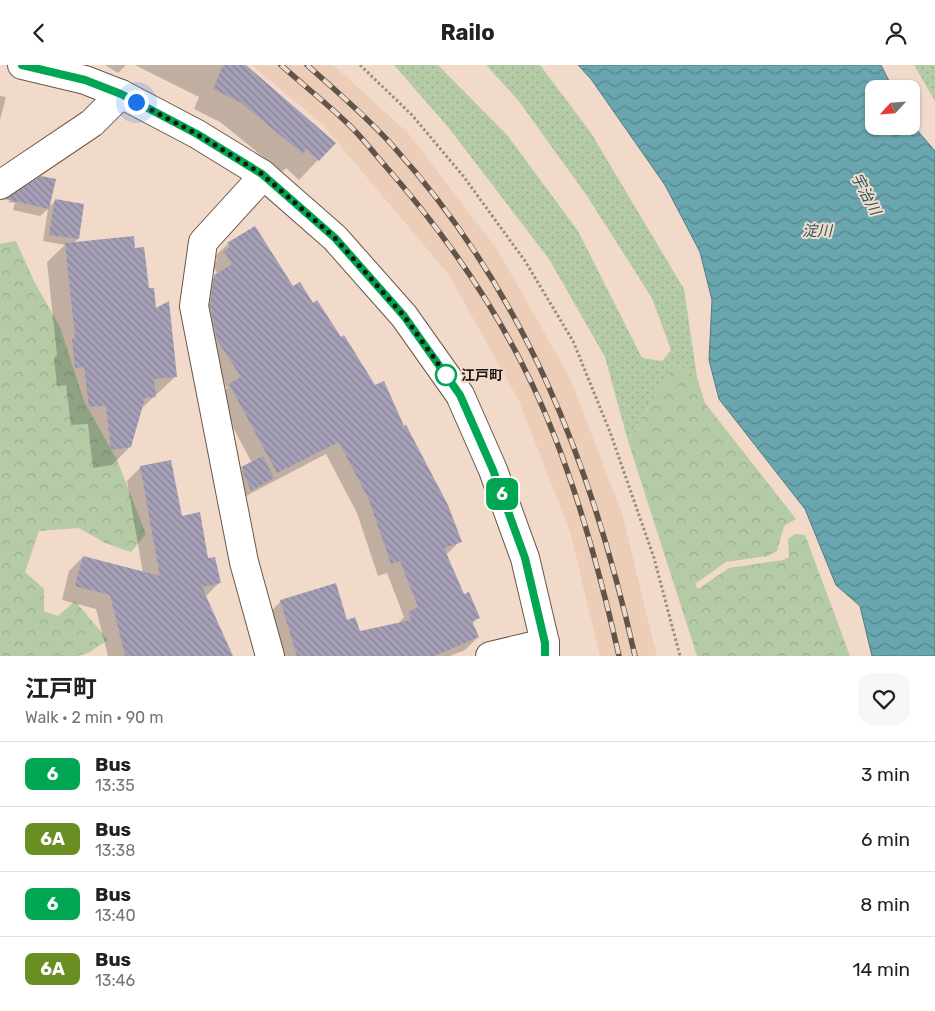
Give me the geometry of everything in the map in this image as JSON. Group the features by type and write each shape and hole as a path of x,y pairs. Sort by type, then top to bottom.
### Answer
{"main road":[{"path":"22,65 85,80 121,94 197,134 262,174 335,238 404,316 460,395 493,470 525,558 545,650 490,656"},
{"path":"0,185 92,123 121,94"},
{"path":"262,174 254,186 203,242 194,306 244,562 270,656"}],"path":[{"path":"360,65 412,115 464,177 525,261 573,341 610,432 654,558 680,656"}],"shaded area":[{"path":"252,65 333,65 407,132 497,249 570,378 622,514 657,656 600,656 570,531 519,401 449,275 322,124"}],"green space":[{"path":"394,65 438,65 507,135 578,231 642,358 662,361 671,350 652,298 587,196 518,100 486,65 540,65 591,133 684,289 697,377 675,363 628,441 605,357 549,259 448,127"},
{"path":"914,65 935,65 935,101"},
{"path":"16,241 35,283 60,327 84,401 117,460 146,534 131,552 105,543 79,528 39,531 25,572 44,589 44,611 58,616 75,601 108,640 88,653 77,656 0,656 0,244"},
{"path":"675,363 697,377 705,403 796,519 784,526 777,551 768,556 726,562 695,584 698,589 729,568 783,560 789,557 788,539 795,534 805,535 850,656 697,656 628,441"}],"water":[{"name":"淀川","path":"578,65 881,65 888,80 865,80 865,135 920,134 935,151 935,656 872,656 860,606 836,585 805,509 719,399 709,360 712,300 700,252 665,185 591,79"}],"building":[{"path":"223,65 246,65 336,143 319,161 306,149 303,154 240,102 213,89"},
{"path":"41,176 56,179 49,209 5,199"},
{"path":"55,199 84,204 79,239 49,235"},
{"path":"255,226 293,286 300,282 313,303 317,300 341,337 344,335 375,385 384,381 404,426 406,425 448,505 462,542 444,548 464,594 469,592 480,618 472,621 479,637 434,656 297,656 280,600 336,583 347,620 355,617 360,631 411,620 408,612 418,607 400,561 391,564 369,500 339,442 277,473 229,384 241,377 217,340 210,306 214,275 232,264 224,251 230,247 227,243"},
{"path":"134,236 135,248 144,247 149,288 154,288 156,308 169,301 177,377 154,379 156,397 145,398 131,447 111,450 106,406 89,407 84,367 75,368 72,338 75,338 65,243"},
{"path":"263,456 274,478 251,491 241,467"},
{"path":"171,460 182,516 200,512 208,558 215,557 221,583 202,587 233,656 125,656 110,595 75,586 83,556 160,576 140,466"}],"railway":[{"path":"281,65 351,127 408,192 457,257 501,325 521,361 538,398 574,489 591,544 619,656"},
{"path":"307,65 382,134 439,202 480,260 516,321 548,384 575,449 598,516 618,585 635,656"}],"bus line":[{"name":"6","path":"22,65 85,80 121,94 197,134 262,174 335,238 393,303 460,395 493,470 525,558 545,643 545,656"}],"place":[{"name":"江戸町","path":"446,375"}],"route":[{"path":"136,102 197,134 262,174 335,238 404,316 449,379 446,375"}],"water label":[{"name":"宇治川","path":"866,194"}]}
